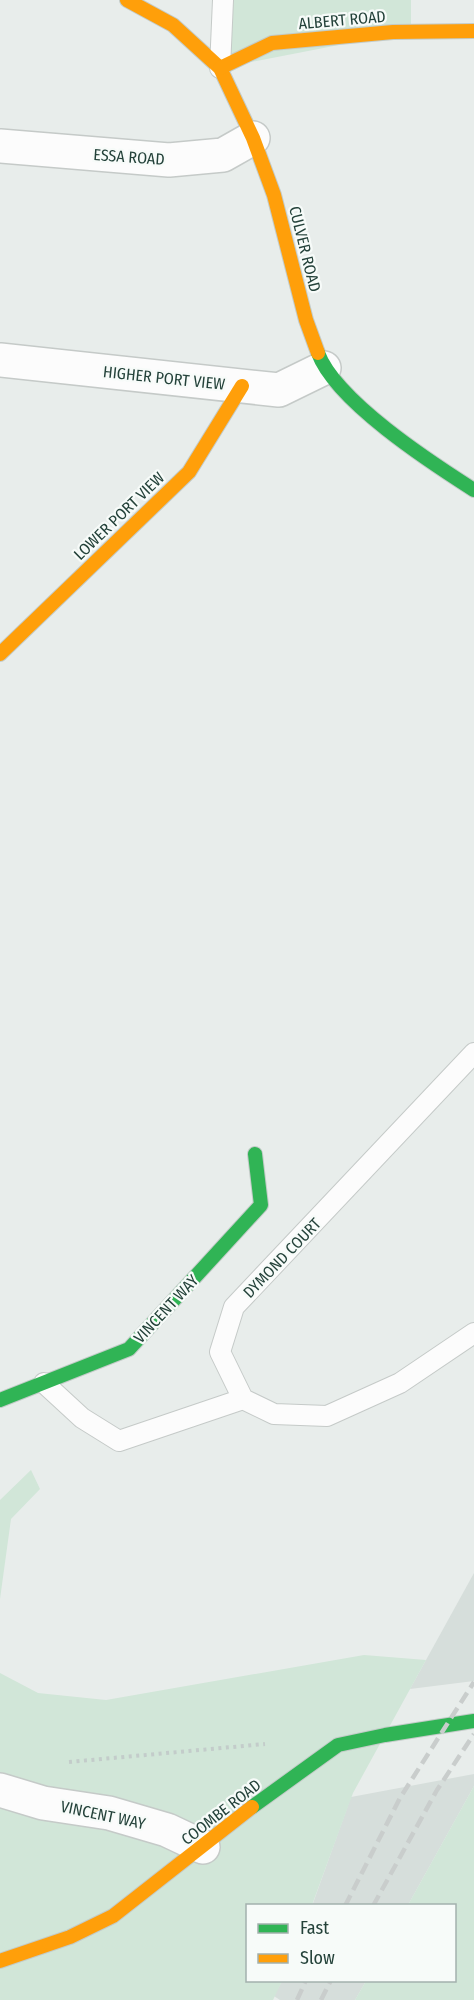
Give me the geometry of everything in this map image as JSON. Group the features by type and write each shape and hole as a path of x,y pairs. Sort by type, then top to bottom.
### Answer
{"street":[{"name":"CULVER ROAD","path":"127,0 173,25 220,68 253,138 274,195 306,320 324,368 364,410 427,460 474,490"},
{"name":"ALBERT ROAD","path":"220,68 272,43 393,32 474,31"},
{"name":"ESSA ROAD","path":"0,146 169,160 223,155 253,138"},
{"name":"HIGHER PORT VIEW","path":"0,360 279,390 324,368"},
{"name":"LOWER PORT VIEW","path":"0,654 189,472 242,386"},
{"name":"VINCENT WAY","path":"0,1400 129,1349 261,1204 255,1154"},
{"name":"COOMBE ROAD","path":"0,1961 70,1936 113,1916 255,1805 338,1745 474,1721"},
{"name":"VINCENT WAY","path":"0,1790 43,1803 109,1813 167,1830 203,1847"}],"lane":[{"path":"220,68 223,0"},
{"name":"DYMOND COURT","path":"243,1399 220,1352 234,1307 474,1053"},
{"path":"44,1383 82,1418 119,1441 243,1399 274,1414 327,1416 400,1383 474,1333"}],"path":[{"path":"57,1763 275,1743 338,1745"}],"shaded area":[{"path":"474,1573 474,1681 410,1689"},
{"path":"474,1774 474,1786 409,1904 313,1904 351,1797"},
{"path":"281,1982 365,1982 355,2000 280,2000 274,1996"}],"green space":[{"path":"223,0 411,0 411,31 220,68"},
{"path":"31,1470 40,1489 11,1519 0,1599 0,1500"},
{"path":"364,1655 426,1660 353,1793 312,1904 246,1904 246,1982 282,1982 273,2000 0,2000 0,1673 38,1693 106,1700"},
{"path":"474,1786 474,2000 355,2000 365,1982 456,1982 456,1904 409,1904"}],"railway":[{"path":"346,1904 400,1798 474,1682"},
{"path":"374,1904 437,1790 474,1734"},
{"path":"297,2000 305,1982"},
{"path":"321,2000 330,1982"}],"traffic: fast":[{"path":"318,353 328,372 364,410 410,447 474,490"},
{"path":"0,1400 129,1349 261,1205 255,1154"},
{"path":"252,1807 338,1745 474,1721"}],"traffic: slow":[{"path":"127,0 173,25 220,68 253,138 274,195 306,320 318,353"},
{"path":"220,68 272,43 393,32 474,31"},
{"path":"0,654 189,472 242,386"},
{"path":"0,1961 70,1937 113,1916 252,1807"}]}
